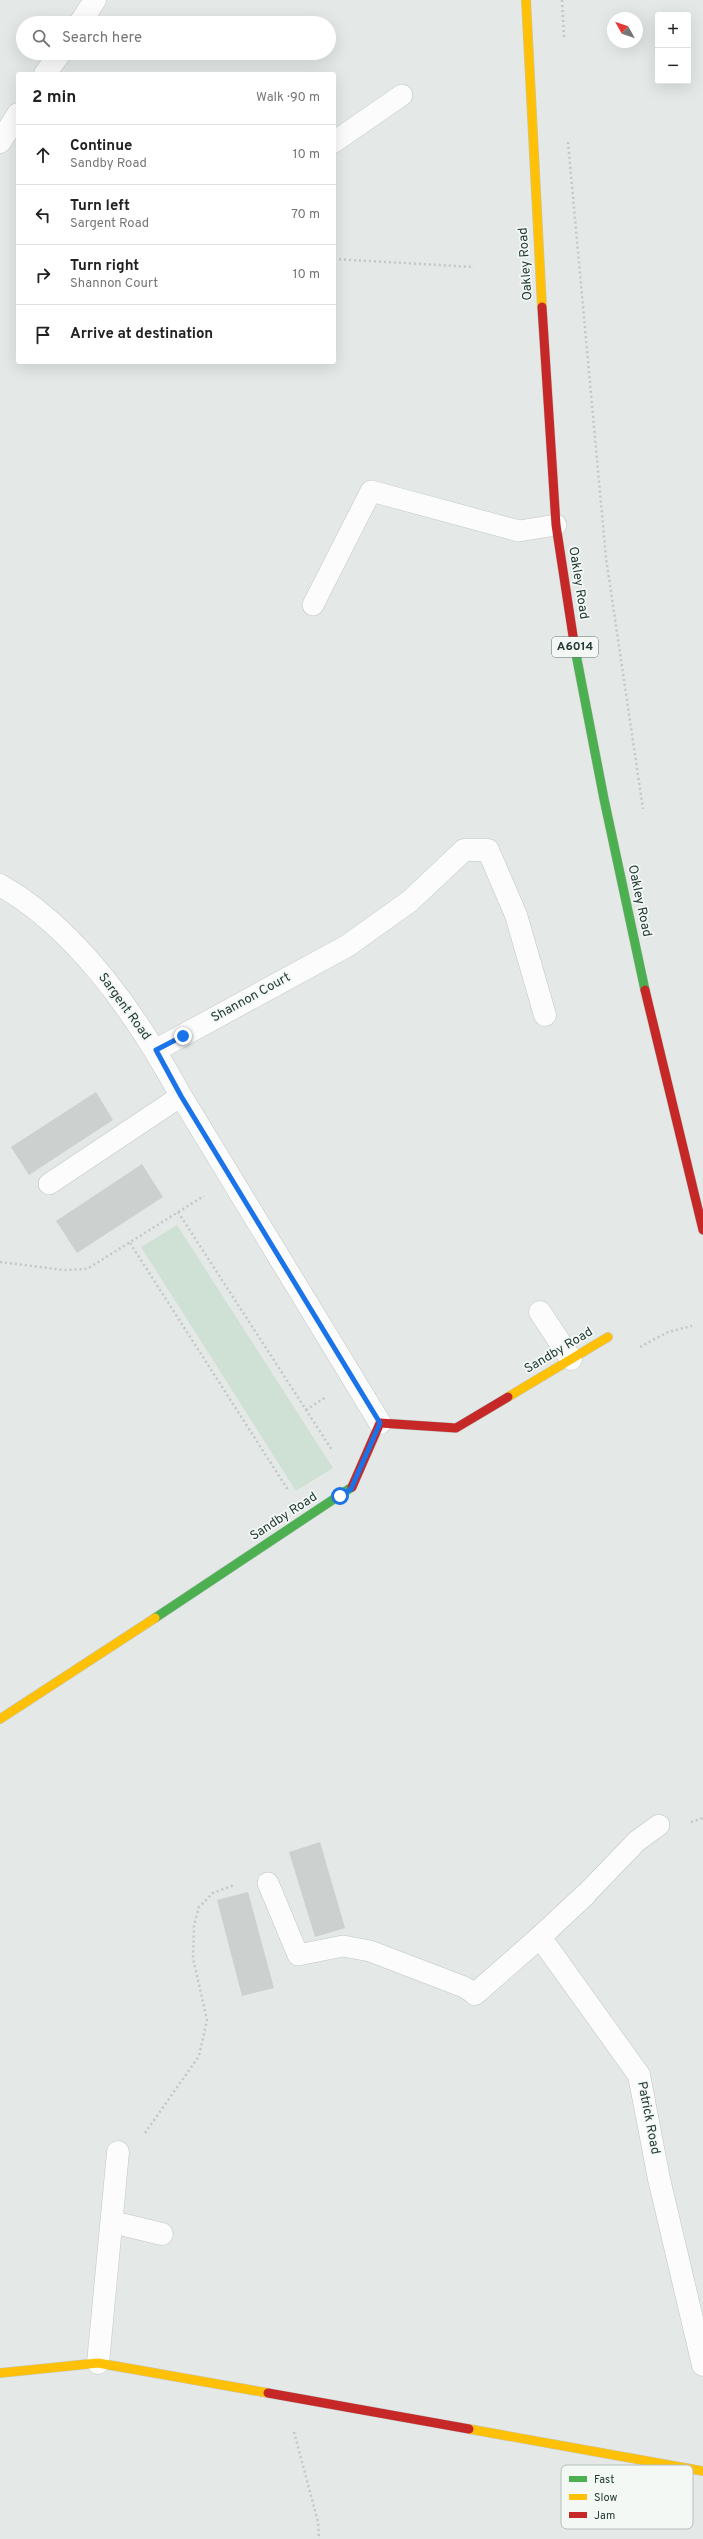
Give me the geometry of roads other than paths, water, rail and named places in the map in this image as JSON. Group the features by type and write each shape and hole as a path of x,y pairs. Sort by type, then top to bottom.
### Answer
{"street":[{"path":"85,16 96,0"},
{"name":"Oakley Road","path":"526,0 532,155 556,525 578,666 604,799 642,977 703,1230"},
{"path":"46,72 55,60"},
{"path":"0,142 16,120"},
{"name":"Shannon Court","path":"156,1050 347,946 410,901 464,850 488,850 516,914 545,1015"},
{"name":"Sargent Road","path":"0,885 19,896 100,972 156,1050 181,1096 380,1423"},
{"path":"540,1312 571,1359"},
{"name":"Sandby Road","path":"0,1719 351,1489 380,1423 456,1428 608,1337"},
{"path":"475,1994 585,1895"},
{"name":"Patrick Road","path":"540,1936 639,2075 659,2180 703,2366"},
{"path":"98,2363 118,2152"},
{"path":"112,2222 162,2234"},
{"path":"0,2373 98,2363 669,2465"},
{"path":"693,2469 703,2471"}],"lane":[{"path":"336,141 402,95"},
{"path":"313,605 371,491 519,531 556,525"},
{"path":"49,1184 181,1096"},
{"path":"585,1895 637,1841 659,1825"},
{"path":"268,1883 298,1955 343,1946 370,1951 457,1985 475,1994"}]}
